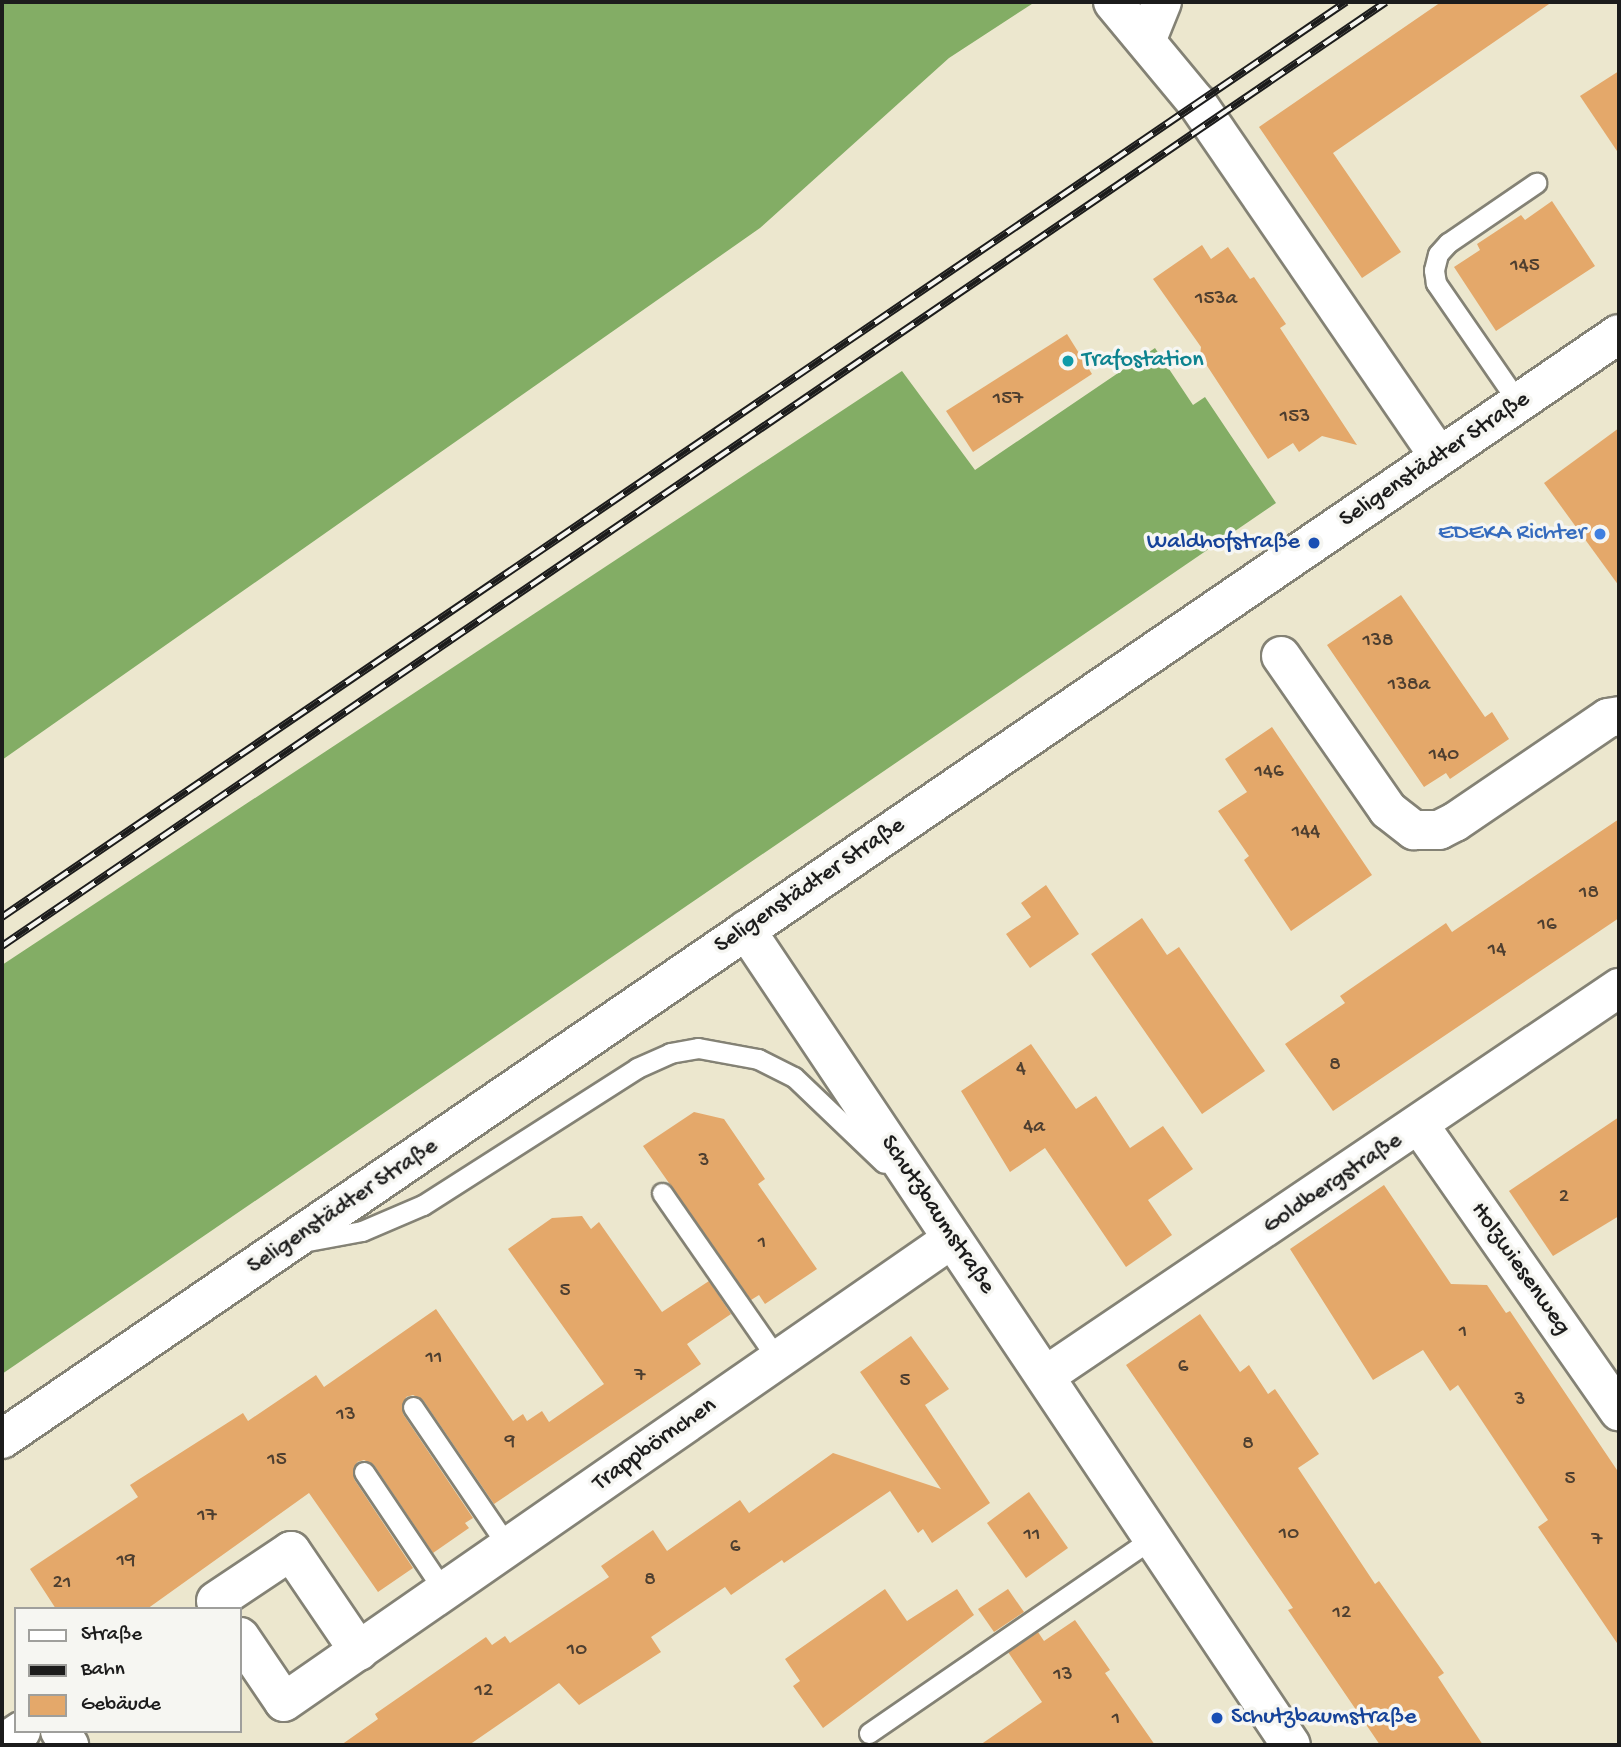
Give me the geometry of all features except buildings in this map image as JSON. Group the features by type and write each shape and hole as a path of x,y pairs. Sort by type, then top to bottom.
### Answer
{"street":[{"path":"1113,2 1147,39 1198,103 1439,456"},
{"path":"1147,39 1162,2"},
{"name":"Seligenstädter Straße","path":"2,1439 1619,334"},
{"path":"1282,656 1388,810 1414,830 1439,830 1455,822 1608,718 1619,716"},
{"name":"Schutzbaumstraße","path":"746,930 1153,1538 1277,1740"},
{"name":"Goldbergstraße","path":"1045,1376 1420,1126 1619,988"},
{"name":"Holzwiesenweg","path":"1420,1126 1619,1411"},
{"name":"Trappbörnchen","path":"242,1640 284,1702 778,1360 946,1229"},
{"path":"214,1606 290,1550 359,1651"},
{"path":"2,1744 18,1733"}],"lane":[{"path":"1518,402 1436,284 1434,270 1438,254 1448,243 1536,183"},
{"path":"290,1244 362,1231 423,1205 637,1068 670,1053 698,1048 739,1053 794,1077 946,1229"},
{"path":"662,1193 778,1360"},
{"path":"413,1407 508,1547"},
{"path":"364,1472 444,1591"},
{"path":"869,1733 1153,1538"}],"green space":[{"path":"2,2 1035,2 949,58 760,228 2,760"},
{"path":"1155,348 1193,405 1205,397 1276,503 2,1374 2,965 902,371 975,470"}],"railway":[{"path":"2,917 1346,2"},
{"path":"2,946 1386,2"}],"place":[{"name":"Trafostation","path":"1068,361"},
{"name":"EDEKA Richter","path":"1600,534"},
{"name":"Waldhofstraße","path":"1314,543"},
{"name":"Schutzbaumstraße","path":"1217,1718"}]}
